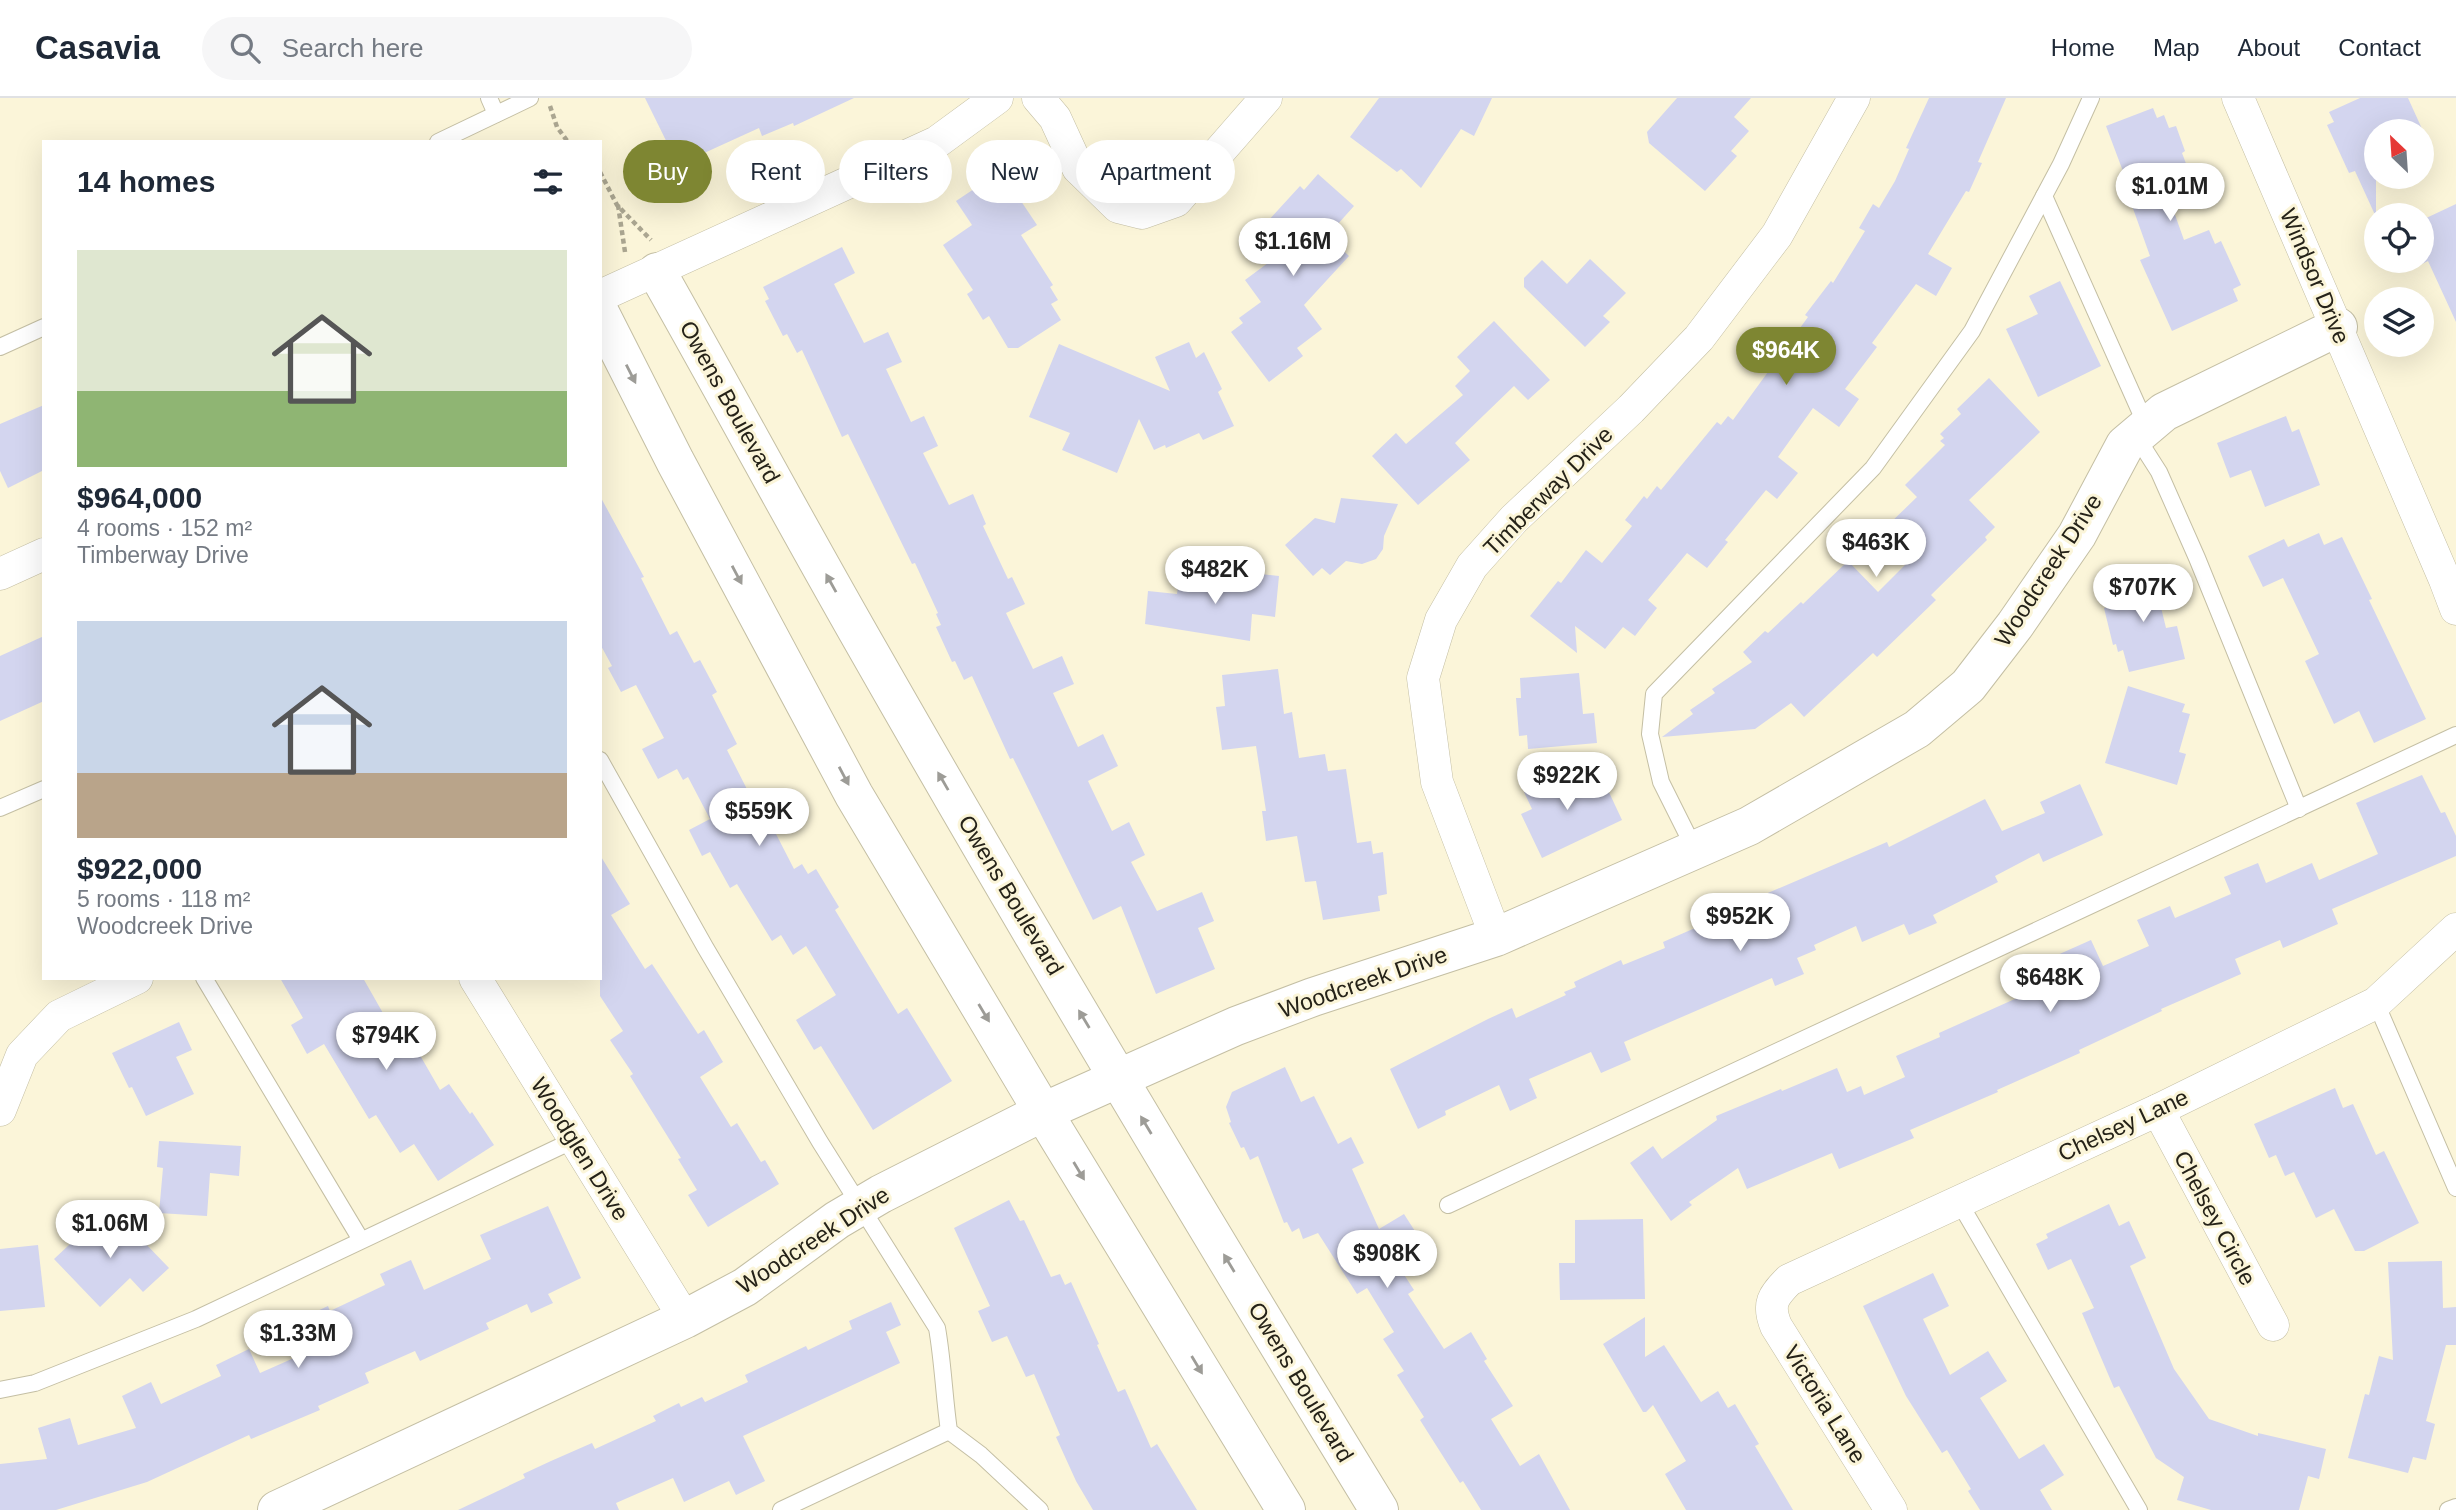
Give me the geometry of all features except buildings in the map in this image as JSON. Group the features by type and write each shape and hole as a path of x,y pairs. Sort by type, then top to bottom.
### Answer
{"street":[{"path":"602,294 645,257 937,142 996,98"},
{"path":"1038,98 1055,118 1078,168 1118,207 1142,213 1176,201 1266,98"},
{"name":"Timberway Drive","path":"1496,937 1437,782 1423,678 1441,620 1472,566 1514,519 1631,409 1699,338 1777,235 1854,98"},
{"name":"Windsor Drive","path":"2238,98 2456,609"},
{"name":"Owens Boulevard","path":"645,257 870,654 1118,1077 1379,1510"},
{"path":"602,317 675,461 854,795 1043,1112 1286,1510"},
{"name":"Woodcreek Drive","path":"277,1510 685,1319 745,1287 862,1205 1043,1112 1118,1077 1236,1026 1313,997 1496,937 1749,826 1917,729 1968,686 2015,625 2077,535 2125,445 2164,412 2337,327"},
{"path":"0,574 42,555"},
{"name":"Chelsey Lane","path":"1774,1295 1789,1280 2158,1110 2376,1003 2456,929"},
{"path":"0,1110 22,1055 59,1016 133,980"},
{"name":"Woodglen Drive","path":"476,980 685,1319"},
{"name":"Chelsey Circle","path":"2158,1110 2273,1325"},
{"name":"Victoria Lane","path":"1774,1295 1770,1312 1776,1326 1891,1510"}],"lane":[{"path":"489,98 496,114"},
{"path":"442,140 530,98"},
{"path":"1695,850 1661,782 1650,734 1654,694 1873,468 1972,331 2044,196 2091,98"},
{"path":"2044,196 2197,558 2299,809"},
{"path":"0,347 42,328"},
{"path":"1448,1205 2456,735"},
{"path":"602,764 705,947 820,1142 937,1328 949,1431 981,1455 1040,1510"},
{"path":"0,808 42,790"},
{"path":"205,980 361,1240"},
{"path":"2376,1003 2456,1188"},
{"path":"0,1390 35,1382 196,1319 574,1140"},
{"path":"1959,1202 2139,1510"},
{"path":"782,1510 949,1431"},
{"path":"2448,1510 2456,1507"}],"path":[{"path":"549,98 557,127 567,140"},
{"path":"602,176 645,257"},
{"path":"617,205 645,257"}]}
